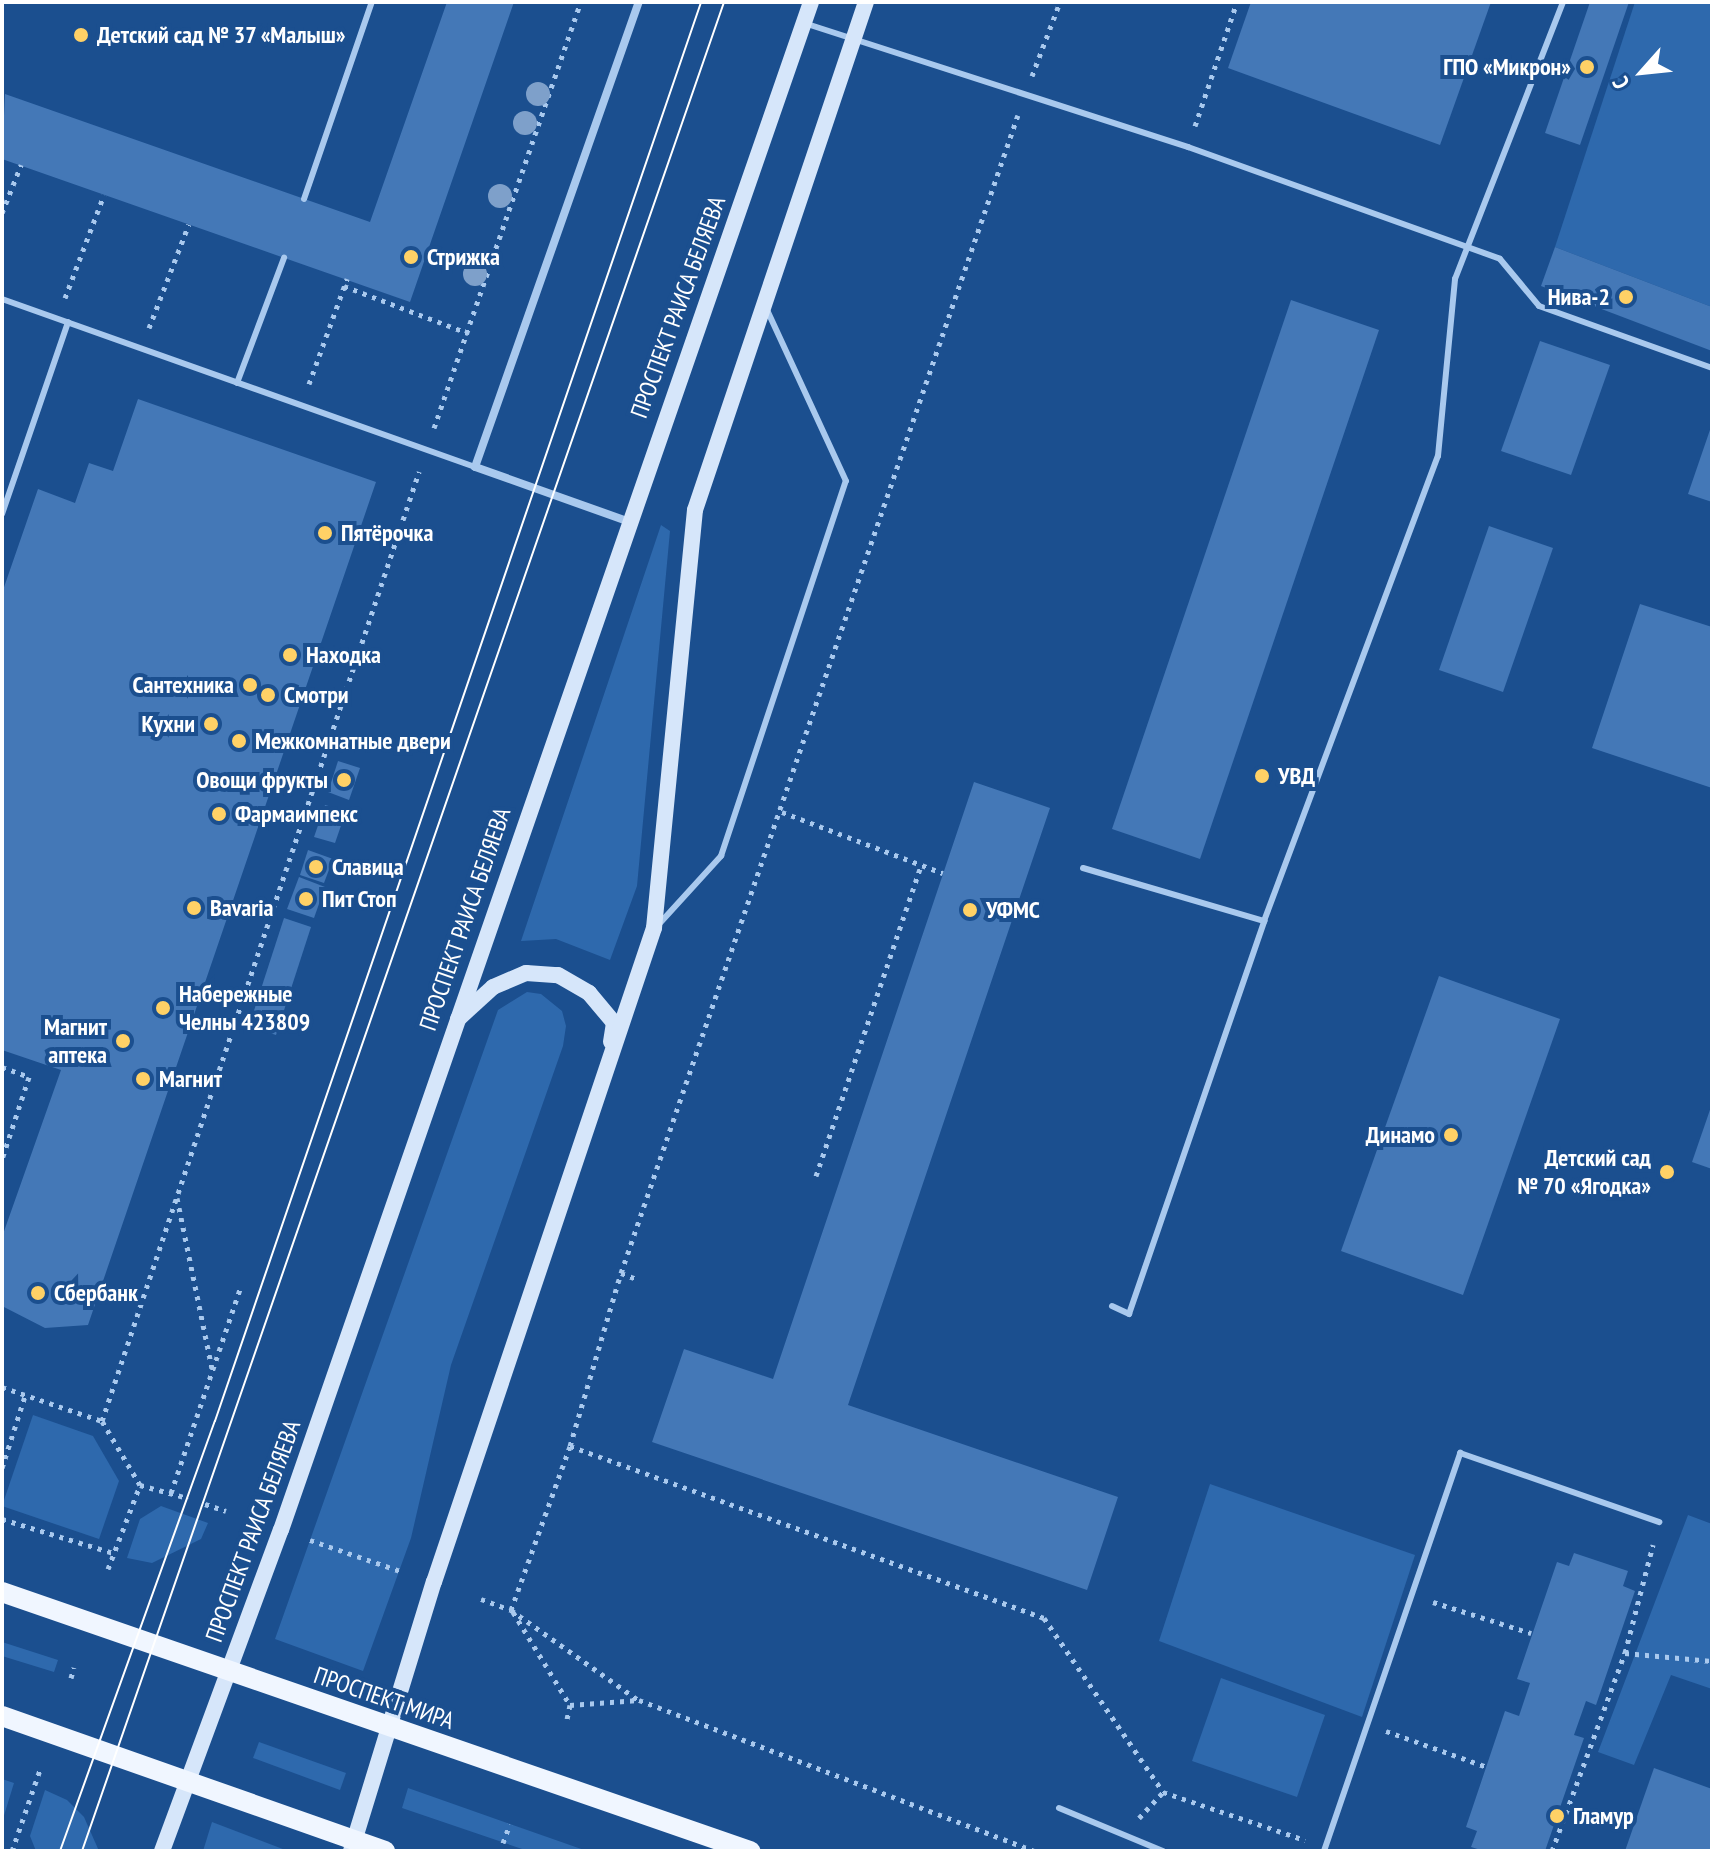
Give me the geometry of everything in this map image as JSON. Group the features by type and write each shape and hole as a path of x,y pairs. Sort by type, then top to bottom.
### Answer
{"main road":[{"name":"ПРОСПЕКТ МИРА","path":"2,1592 750,1851"},
{"path":"2,1716 188,1781 352,1845 385,1851"}],"street":[{"path":"627,521 475,467 639,2"},
{"name":"ПРОСПЕКТ РАИСА БЕЛЯЕВА","path":"162,1851 228,1671 627,521 811,2"},
{"path":"352,1845 434,1582 608,1079 654,928 695,510 762,299 866,2"},
{"path":"455,1022 493,987 526,973 558,975 589,993 614,1023 608,1079"}],"lane":[{"path":"304,199 372,2"},
{"path":"1112,1306 1129,1314 1264,921 1438,456 1455,279 1563,2"},
{"path":"804,23 1188,147 1500,259 1539,306 1712,368"},
{"path":"237,383 284,258"},
{"path":"2,299 475,467"},
{"path":"654,928 721,856 846,481 762,299"},
{"path":"2,514 68,322"},
{"path":"1083,868 1264,921"},
{"path":"1325,1849 1460,1453 1659,1522"},
{"path":"1059,1808 1163,1851"}],"path":[{"path":"102,1421 426,450 581,2"},
{"path":"511,1610 570,1446 621,1273 782,812 1025,94 1060,2"},
{"path":"1188,147 1237,2"},
{"path":"2,213 21,165"},
{"path":"57,318 104,195"},
{"path":"141,348 189,224"},
{"path":"301,406 347,279"},
{"path":"344,286 468,333"},
{"path":"782,812 943,873"},
{"path":"816,1176 921,865"},
{"path":"2,1067 29,1077 2,1159"},
{"path":"176,1196 213,1370"},
{"path":"621,1273 637,1279"},
{"path":"171,1493 241,1286"},
{"path":"2,1387 102,1421 140,1485 188,1498"},
{"path":"2,1468 25,1396"},
{"path":"570,1446 1044,1618 1163,1792 1325,1849"},
{"path":"108,1569 140,1485"},
{"path":"205,1504 226,1511"},
{"path":"2,1519 113,1553"},
{"path":"1552,1851 1625,1653 1659,1522"},
{"path":"310,1540 400,1571"},
{"path":"1413,1596 1531,1633"},
{"path":"481,1599 511,1610 639,1700 1035,1851"},
{"path":"511,1610 570,1705 567,1719"},
{"path":"1625,1653 1712,1661"},
{"path":"71,1678 74,1667"},
{"path":"570,1705 639,1700"},
{"path":"1367,1725 1487,1767"},
{"path":"12,1851 41,1767"},
{"path":"503,1843 510,1824"}],"shaded area":[{"path":"1635,2 1712,2 1712,307 1555,247"},
{"path":"661,525 670,531 637,886 610,960 556,939 521,941"},
{"path":"527,992 541,994 562,1011 566,1026 563,1046 451,1365 411,1538 363,1671 275,1639 498,1010"},
{"path":"33,1415 93,1436 119,1481 99,1539 2,1506"},
{"path":"1210,1484 1415,1555 1362,1717 1159,1641"},
{"path":"161,1506 208,1523 201,1539 152,1563 127,1558 140,1519"},
{"path":"1688,1515 1712,1524 1712,1689 1671,1675 1634,1765 1598,1752"},
{"path":"2,1642 58,1660 54,1672 2,1656"},
{"path":"1221,1678 1325,1715 1297,1797 1192,1761"},
{"path":"259,1742 346,1773 340,1790 253,1758"},
{"path":"2,1779 14,1783 2,1822"},
{"path":"408,1788 587,1851 528,1851 402,1808"},
{"path":"45,1790 67,1800 84,1817 99,1851 36,1851 30,1836"},
{"path":"212,1822 288,1851 203,1851"}],"building":[{"path":"447,2 514,2 410,302 2,159 5,94 370,222"},
{"path":"1251,2 1491,2 1440,145 1228,68"},
{"name":"ГПО «Микрон»","path":"1590,2 1629,2 1580,145 1545,133"},
{"name":"Нива-2","path":"1555,247 1712,307 1712,351 1541,286"},
{"path":"1291,300 1379,330 1200,859 1112,829"},
{"path":"1540,341 1610,365 1571,475 1501,451"},
{"path":"138,399 376,482 88,1325 45,1328 2,1306 2,1237 61,1070 2,1050 2,593 38,489 75,503 89,463 113,471"},
{"path":"1712,424 1712,502 1688,494"},
{"path":"1489,526 1553,548 1503,692 1439,670"},
{"path":"1640,604 1712,627 1712,788 1592,748"},
{"name":"Овощи фрукты","path":"338,761 360,768 349,800 328,792"},
{"path":"974,782 1050,808 848,1405 1118,1497 1087,1590 652,1442 684,1349 773,1379"},
{"path":"325,805 346,811 335,843 314,837"},
{"name":"Славица","path":"308,850 333,859 324,883 300,875"},
{"name":"Пит Стоп","path":"299,877 325,887 314,918 287,909"},
{"path":"284,918 311,927 276,1035 249,1026"},
{"name":"Динамо","path":"1439,976 1560,1019 1463,1295 1341,1251"},
{"path":"1712,1104 1712,1169 1692,1162"},
{"path":"1574,1553 1628,1571 1623,1586 1635,1591 1596,1705 1586,1701 1574,1735 1584,1738 1545,1851 1484,1851 1471,1847 1477,1831 1466,1827 1505,1711 1519,1716 1530,1683 1517,1679 1557,1562 1569,1566"},
{"path":"1654,1768 1712,1789 1712,1851 1625,1851"}],"tram line":[{"path":"60,1851 215,1421 701,2"},
{"path":"82,1851 724,2"}],"place":[{"name":"Детский сад № 37 «Малыш»","path":"81,35"},
{"name":"ГПО «Микрон»","path":"1587,67"},
{"name":"Стрижка","path":"411,257"},
{"name":"Нива-2","path":"1626,297"},
{"name":"Пятёрочка","path":"325,533"},
{"name":"Находка","path":"290,655"},
{"name":"Сантехника","path":"250,685"},
{"name":"Смотри","path":"268,695"},
{"name":"Кухни","path":"211,724"},
{"name":"Межкомнатные двери","path":"239,741"},
{"name":"УВД","path":"1262,776"},
{"name":"Овощи фрукты","path":"344,780"},
{"name":"Фармаимпекс","path":"219,814"},
{"name":"Славица","path":"316,867"},
{"name":"Пит Стоп","path":"306,899"},
{"name":"Bavaria","path":"194,908"},
{"name":"УФМС","path":"970,910"},
{"name":"Набережные Челны 423809","path":"163,1008"},
{"name":"Магнит аптека","path":"123,1041"},
{"name":"Магнит","path":"143,1079"},
{"name":"Динамо","path":"1451,1135"},
{"name":"Детский сад № 70 «Ягодка»","path":"1667,1172"},
{"name":"Сбербанк","path":"38,1293"},
{"name":"Гламур","path":"1557,1816"}]}
